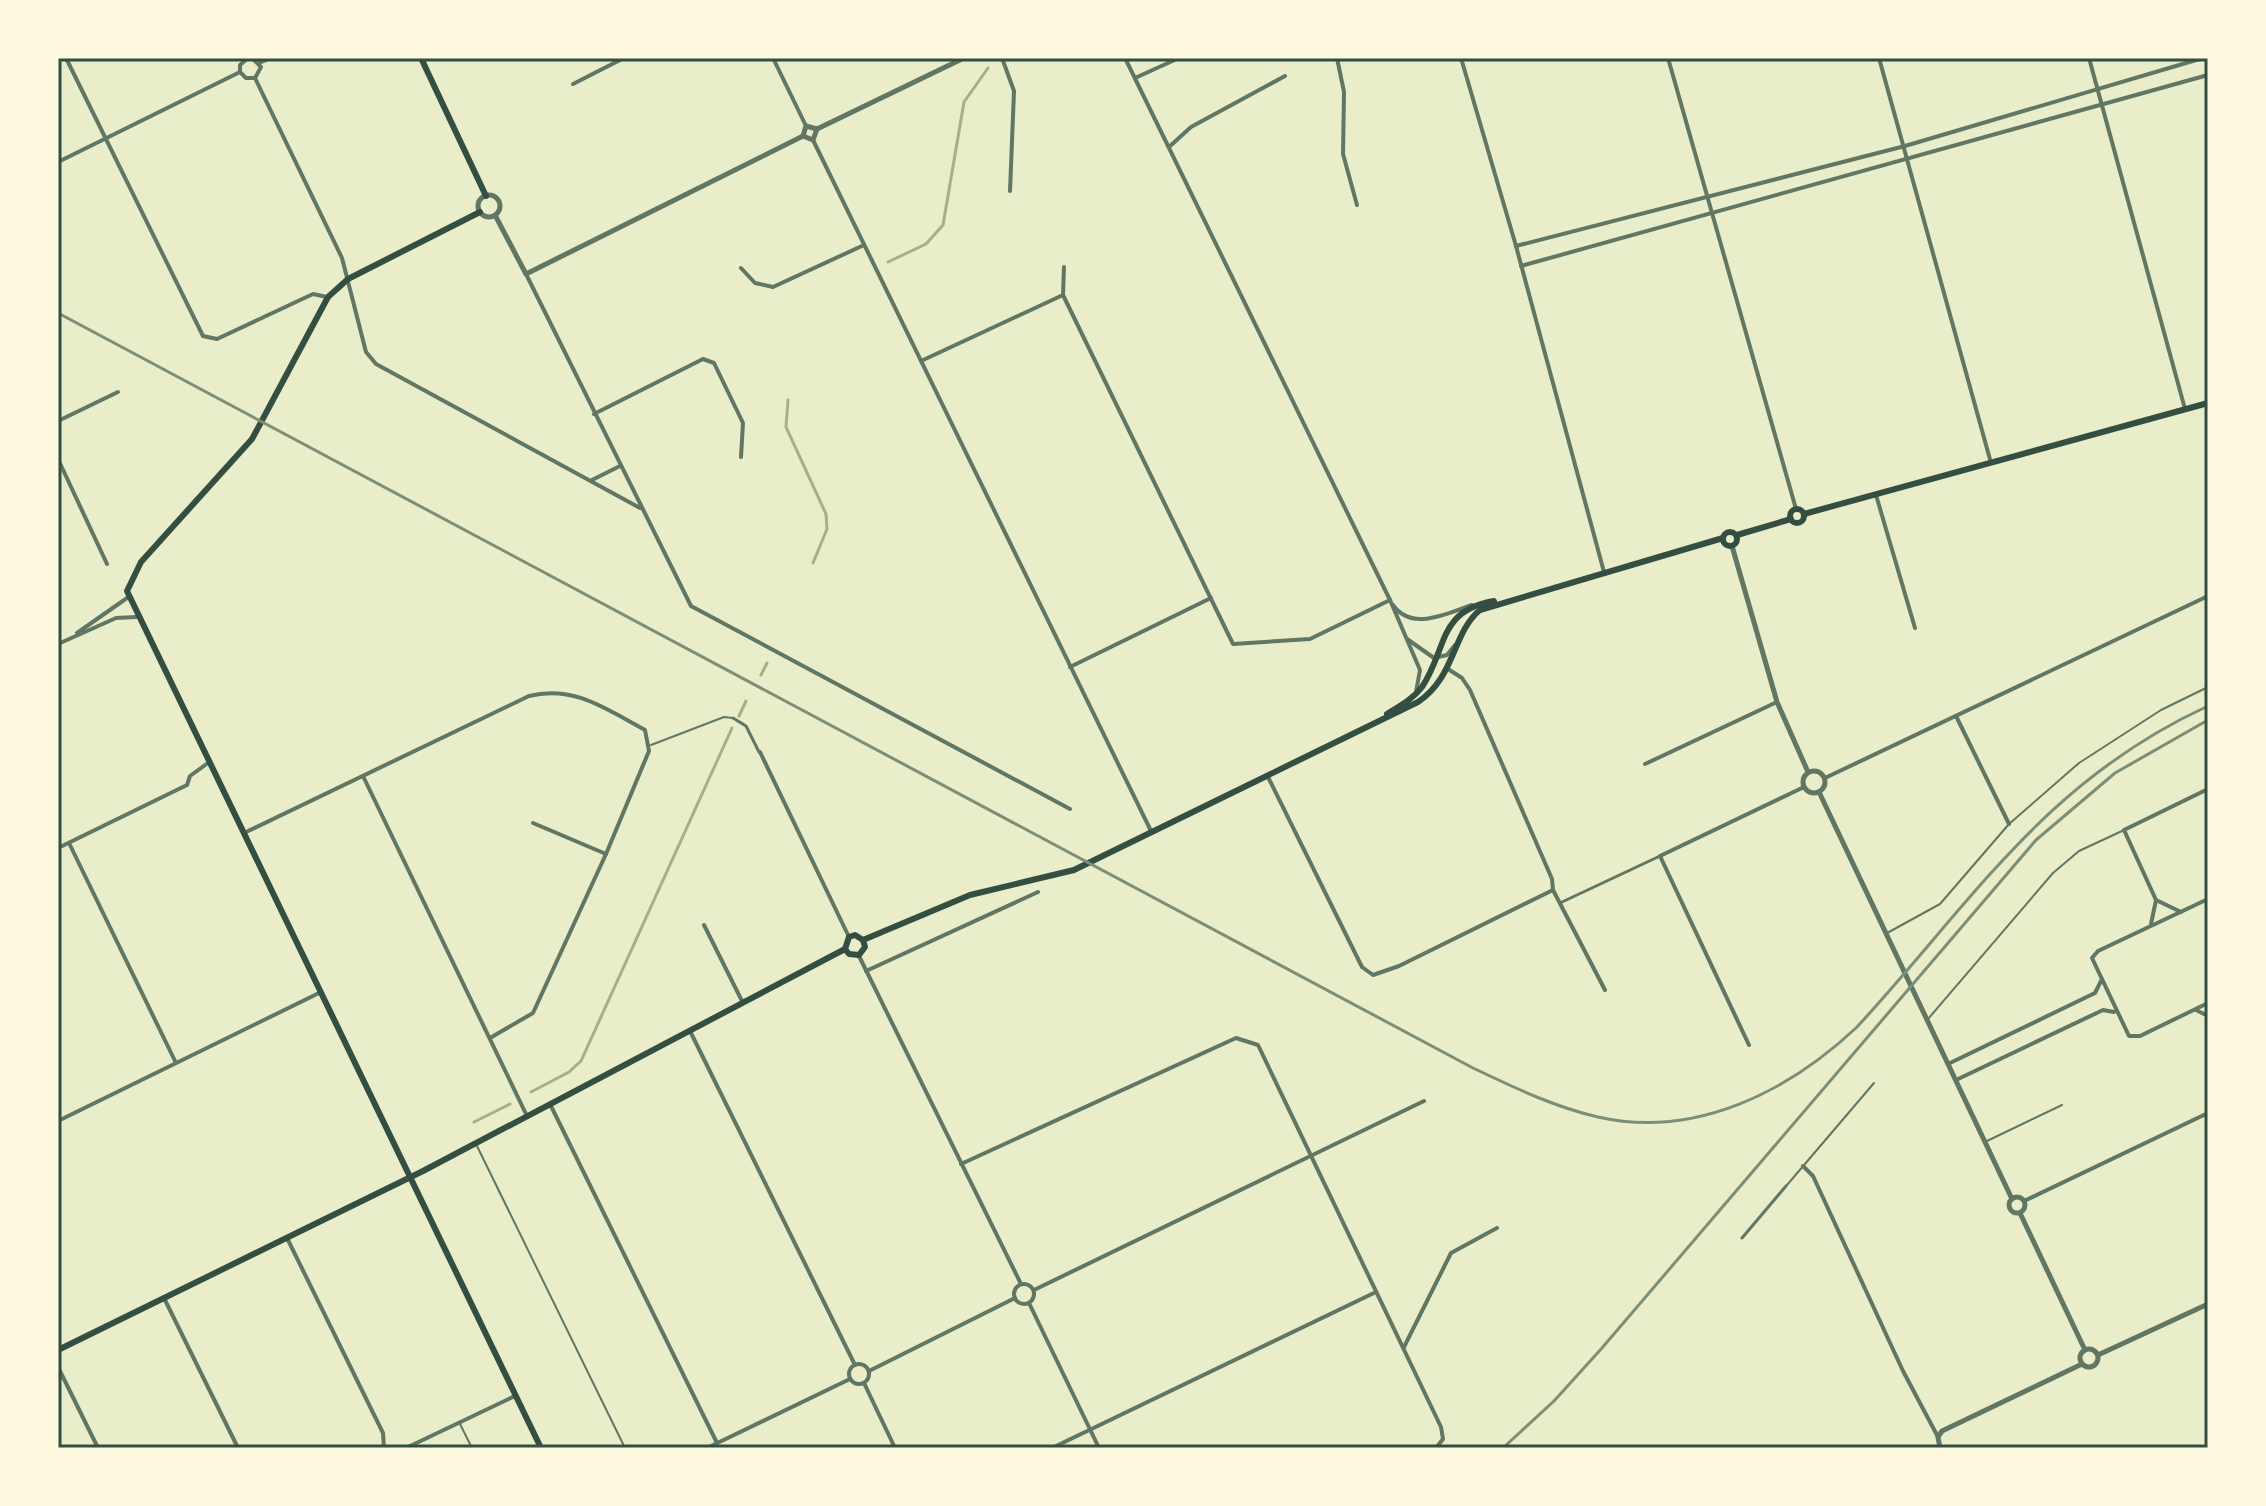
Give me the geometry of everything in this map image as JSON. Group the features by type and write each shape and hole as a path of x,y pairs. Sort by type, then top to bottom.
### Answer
{"main road":[{"path":"421,58 486,196"},
{"path":"480,212 348,279 328,297 252,439 141,562 128,584 127,598 541,1448"},
{"path":"1357,732 1412,697 1427,678 1449,626 1476,604 1510,598 1723,538 1729,531 1737,535 1791,519 1799,522 1804,514 2208,403"},
{"path":"1791,519 1791,513 1796,509 1804,514"},
{"path":"1723,538 1726,544 1732,546 1737,535"},
{"path":"863,940 970,895 1074,870 1425,697 1448,669 1465,630 1480,610 1510,598"},
{"path":"58,1350 476,1143 845,949 849,937 855,935 863,940"},
{"path":"845,949 852,955 859,955 864,950 863,940"}],"street":[{"path":"66,58 200,332 207,338 224,337 313,294 328,297"},
{"path":"58,162 240,72 247,58 259,63 271,58"},
{"path":"573,84 624,58"},
{"path":"632,58 643,58"},
{"path":"526,274 803,136 806,126 773,58"},
{"path":"806,126 817,129 964,58"},
{"path":"1002,58 1014,91 1010,191"},
{"path":"1125,58 1390,600 1420,675 1412,697"},
{"path":"1135,78 1179,58"},
{"path":"1337,58 1344,92 1343,154 1357,205"},
{"path":"1461,58 1516,246 1604,572"},
{"path":"1668,58 1796,509"},
{"path":"1879,58 1991,463"},
{"path":"2089,58 2185,409"},
{"path":"1516,246 1905,146 2203,58"},
{"path":"240,72 246,78 255,78 260,73 259,63"},
{"path":"1521,266 2208,75"},
{"path":"1169,147 1191,127 1285,76"},
{"path":"255,78 342,258 366,352 376,364 641,509"},
{"path":"813,140 817,129"},
{"path":"803,136 813,140 1151,831"},
{"path":"495,215 487,217 480,212 479,203 486,196 498,201 495,215 691,606 1070,809"},
{"path":"741,268 755,283 773,287 864,245"},
{"path":"1064,267 1063,295 1233,644 1310,639 1390,600"},
{"path":"921,361 1063,295"},
{"path":"594,414 684,368 709,360 743,423 741,457"},
{"path":"58,421 118,392"},
{"path":"58,459 59,467 107,564"},
{"path":"592,480 620,466"},
{"path":"1876,495 1915,628"},
{"path":"1732,546 1777,702 1808,772"},
{"path":"2085,1350 2020,1213 2010,1210 2012,1199 1819,792 1825,778 2208,596"},
{"path":"73,636 127,598"},
{"path":"1070,667 1211,598"},
{"path":"1390,600 1402,616 1412,620 1476,604"},
{"path":"58,644 116,618 136,617"},
{"path":"1404,637 1434,658 1447,655 1465,630"},
{"path":"1448,669 1468,686 1552,879 1553,890 1562,902 1605,990"},
{"path":"242,834 529,696 550,691 587,698 645,730 651,745 606,854 533,1013 490,1038"},
{"path":"1645,764 1777,702"},
{"path":"1956,716 2009,824"},
{"path":"733,718 746,726 760,752 849,937"},
{"path":"58,848 187,785 190,776 208,763"},
{"path":"1808,772 1818,771 1825,778"},
{"path":"1808,772 1803,780 1804,787 1809,792 1819,792"},
{"path":"363,776 527,1116"},
{"path":"1267,776 1362,967 1373,975 1383,973 1553,890"},
{"path":"1562,902 1804,787"},
{"path":"2150,926 2156,900 2124,830 2208,789"},
{"path":"533,823 606,854"},
{"path":"69,843 176,1063"},
{"path":"1660,856 1749,1045"},
{"path":"866,971 1038,892"},
{"path":"2208,899 2094,954 2093,963 2125,1033 2135,1037 2208,1003"},
{"path":"2156,900 2181,912"},
{"path":"704,925 743,1003"},
{"path":"859,955 1021,1284"},
{"path":"1948,1064 2095,993 2101,980"},
{"path":"58,1121 319,993"},
{"path":"1956,1080 2103,1010 2116,1013"},
{"path":"2194,1010 2208,1016"},
{"path":"690,1031 855,1365"},
{"path":"961,1164 1236,1038 1258,1045 1441,1427 1443,1439 1436,1448"},
{"path":"1099,1448 1029,1303 1034,1290 1424,1101"},
{"path":"550,1104 717,1443"},
{"path":"2012,1199 2024,1201 2208,1113"},
{"path":"1803,1166 1813,1176 1903,1371 1938,1437 1940,1448"},
{"path":"1742,1238 1786,1186"},
{"path":"2020,1213 2025,1208 2024,1201"},
{"path":"1404,1347 1451,1253 1497,1228"},
{"path":"287,1238 383,1433 384,1448"},
{"path":"1029,1303 1020,1303 1014,1292 1021,1284 1027,1284 1034,1290"},
{"path":"1052,1448 1376,1292"},
{"path":"164,1298 238,1448"},
{"path":"895,1448 864,1383 869,1371 1015,1298"},
{"path":"1938,1437 1947,1429 2082,1364 2093,1366 2098,1355 2208,1304"},
{"path":"2082,1364 2080,1356 2085,1350 2091,1349 2098,1355"},
{"path":"855,1365 865,1366 869,1371"},
{"path":"850,1379 849,1372 855,1365"},
{"path":"58,1367 98,1448"},
{"path":"707,1448 850,1379 864,1383"},
{"path":"406,1448 515,1396"}],"lane":[{"path":"1886,933 1940,904 2009,824 2043,791 2112,739 2208,687"},
{"path":"651,745 721,718 733,718"},
{"path":"1927,1020 2053,873 2079,851 2124,830"},
{"path":"1786,1186 1874,1083"},
{"path":"1985,1142 2062,1105"},
{"path":"476,1143 625,1448"},
{"path":"459,1423 472,1448"}],"waterway":[{"path":"888,262 926,244 943,225 964,102 988,68"},
{"path":"788,400 786,427 826,514 827,529 813,563"},
{"path":"761,675 767,663"},
{"path":"739,716 746,701"},
{"path":"531,1092 569,1072 581,1061 732,728"},
{"path":"474,1122 510,1104"}],"railway":[{"path":"58,313 1473,1068 1550,1102 1598,1117 1634,1122 1670,1121 1704,1115 1738,1105 1801,1072 1857,1027 1976,890 2056,807 2101,770 2151,736 2208,706"},
{"path":"1503,1448 1554,1401 1602,1348 2036,840 2115,773 2208,720"}]}
